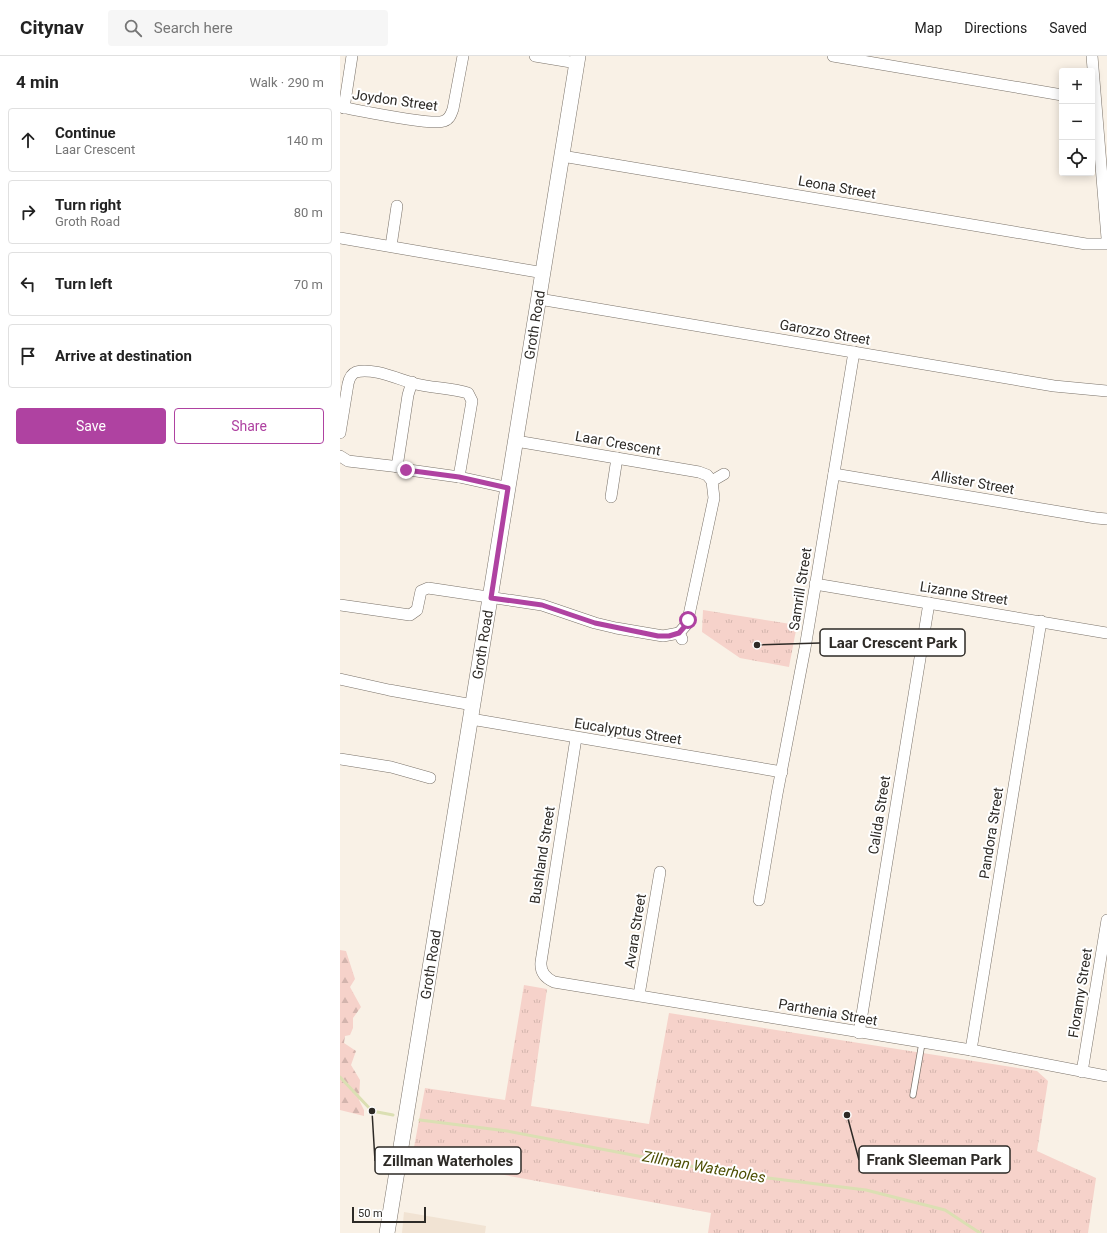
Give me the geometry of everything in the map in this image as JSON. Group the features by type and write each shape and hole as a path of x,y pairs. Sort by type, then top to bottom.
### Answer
{"street":[{"path":"342,108 352,56"},
{"name":"Joydon Street","path":"342,108 429,122 445,121 450,117 453,109 463,56"},
{"path":"535,56 578,59"},
{"path":"834,56 900,62 1059,94"},
{"path":"1092,56 1093,68"},
{"name":"Groth Road","path":"387,1233 578,59"},
{"path":"1095,104 1107,238"},
{"name":"Leona Street","path":"562,156 1086,244 1107,244"},
{"path":"391,246 397,206"},
{"path":"340,238 544,273"},
{"name":"Garozzo Street","path":"539,299 1054,386 1107,391"},
{"name":"Samrill Street","path":"759,900 815,584 854,352"},
{"path":"340,433 348,384 353,374 363,372 385,375 412,382 465,392 471,397 459,477"},
{"path":"397,467 408,395 412,382"},
{"name":"Laar Crescent","path":"516,441 699,472 707,475 712,481"},
{"path":"340,456 348,461 459,477 508,488"},
{"path":"611,496 617,458"},
{"path":"340,605 410,615 417,610 421,591 425,588 542,605 595,623 616,628 664,636 680,636 689,615 714,498 712,481 724,474"},
{"name":"Allister Street","path":"834,474 1096,518 1107,518"},
{"name":"Lizanne Street","path":"815,584 1107,633"},
{"name":"Calida Street","path":"859,1032 929,603"},
{"name":"Pandora Street","path":"971,1050 1040,621"},
{"name":"Eucalyptus Street","path":"340,679 389,690 576,738 782,772"},
{"name":"Bushland Street","path":"545,976 541,970 541,962 576,738"},
{"path":"340,759 391,766 430,778"},
{"name":"Avara Street","path":"639,995 660,872"},
{"name":"Floramy Street","path":"1082,1072 1107,920"},
{"name":"Parthenia Street","path":"545,976 554,982 971,1050 1107,1076"}],"lane":[{"path":"913,1095 922,1043"}],"shaded area":[{"path":"404,1212 486,1226 485,1233 402,1233"}],"green space":[{"path":"703,610 797,625 789,667 740,658 702,632"},
{"path":"340,950 346,951 355,979 350,987 361,1007 353,1018 353,1028 350,1035 345,1036 344,1043 356,1051 351,1065 360,1080 359,1100 364,1110 364,1116 340,1110"},
{"path":"524,985 547,989 531,1106 649,1124 669,1013 1037,1071 1048,1081 1037,1151 1096,1178 1088,1233 708,1233 711,1213 412,1158 425,1088 505,1100"}],"waterway":[{"name":"Zillman Waterholes","path":"340,1077 372,1111 393,1115"},
{"name":"Zillman Waterholes","path":"420,1120 507,1131 727,1173 866,1190 945,1210 980,1233"}],"place":[{"name":"Laar Crescent Park","path":"757,645"},
{"name":"Zillman Waterholes","path":"372,1111"},
{"name":"Frank Sleeman Park","path":"847,1115"}],"route":[{"path":"406,470 459,477 508,488 491,598 542,605 595,623 658,636 669,636 679,633 686,625 688,620"}]}
